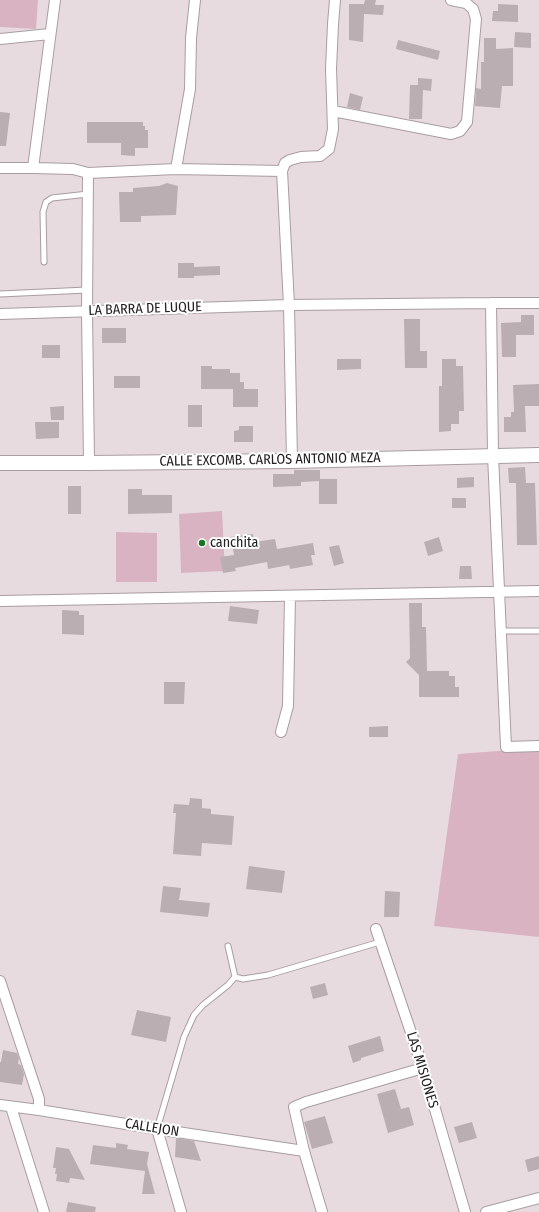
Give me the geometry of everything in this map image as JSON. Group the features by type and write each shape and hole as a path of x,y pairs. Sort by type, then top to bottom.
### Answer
{"street":[{"path":"33,168 55,0"},
{"path":"176,168 190,89 191,38 195,0"},
{"path":"292,460 289,305 282,171 285,164 290,160 301,157 320,156 329,149 333,129 331,68 335,0"},
{"path":"333,111 450,134 460,131 467,122 476,19 473,9 466,3 451,0"},
{"path":"0,39 50,34"},
{"path":"0,168 73,169 88,173 176,168 282,171"},
{"path":"88,173 87,311 89,464"},
{"path":"491,303 493,455 506,747 539,746"},
{"name":"LA BARRA DE LUQUE","path":"0,314 289,305 539,303"},
{"name":"CALLE EXCOMB. CARLOS ANTONIO MEZA","path":"0,464 89,464 539,455"},
{"path":"0,601 539,591"},
{"path":"281,732 288,706 290,596"},
{"name":"LAS MISIONES","path":"376,929 423,1068 465,1212"},
{"path":"0,981 39,1099 39,1110"},
{"path":"322,1212 304,1150 294,1107 423,1068"},
{"name":"CALLEJON","path":"0,1105 304,1150"},
{"path":"11,1107 44,1212"},
{"path":"157,1129 181,1212"},
{"path":"486,1212 539,1198"}],"lane":[{"path":"44,262 43,212 46,202 52,198 88,194"},
{"path":"0,294 87,290"},
{"path":"501,631 539,631"},
{"path":"235,977 243,979 268,975 380,942"},
{"path":"228,946 235,977"},
{"path":"157,1129 184,1036 194,1015 203,1005 228,985 235,977"}],"shaded area":[{"path":"0,0 38,0 36,29 0,27"},
{"name":"canchita","path":"222,511 225,571 181,573 179,514"},
{"path":"116,532 157,533 157,582 116,582"},
{"path":"539,748 539,937 434,926 458,754"}],"building":[{"path":"365,0 376,0 375,5 384,5 383,15 364,14 363,42 349,40 349,4 364,4"},
{"path":"498,4 518,5 518,22 492,21 493,11 498,11"},
{"path":"515,32 531,33 531,48 514,47"},
{"path":"484,38 496,38 496,49 513,48 513,86 502,86 500,108 475,106 476,88 481,89 481,62 484,62"},
{"path":"398,40 440,51 438,60 396,49"},
{"path":"418,78 432,79 431,91 423,90 422,119 409,119 410,85 418,85"},
{"path":"350,93 363,97 360,110 347,107"},
{"path":"0,112 10,113 6,146 0,146"},
{"path":"87,122 143,122 145,130 148,130 148,148 135,148 135,156 121,155 121,143 87,143"},
{"path":"167,183 178,186 176,215 141,216 141,222 120,222 119,192 133,192 133,188 159,186"},
{"path":"178,263 194,263 194,267 220,266 220,275 178,278"},
{"path":"521,315 534,315 534,335 516,335 516,357 502,357 501,323 521,322"},
{"path":"404,319 420,319 420,351 427,351 427,368 405,368"},
{"path":"102,328 126,328 126,343 102,343"},
{"path":"42,345 60,345 60,358 42,358"},
{"path":"337,359 361,359 361,369 337,370"},
{"path":"442,359 456,359 456,366 463,366 464,411 459,411 459,424 451,424 451,431 439,432 439,386 442,386"},
{"path":"201,366 212,366 212,369 230,369 230,373 240,373 240,382 244,382 244,389 258,389 258,407 233,407 233,389 201,389"},
{"path":"114,376 140,376 140,388 114,388"},
{"path":"539,384 539,406 525,406 526,432 504,432 504,417 511,417 511,412 514,412 513,385"},
{"path":"188,405 202,405 202,427 188,427"},
{"path":"64,406 64,420 51,420 50,407"},
{"path":"35,422 59,422 59,438 36,439"},
{"path":"239,426 253,426 253,442 234,442 234,431 239,430"},
{"path":"525,467 526,483 535,483 537,545 517,545 516,483 509,483 508,468"},
{"path":"294,470 320,470 320,479 337,479 337,504 319,504 319,481 301,482 301,486 273,487 273,474 294,474"},
{"path":"474,477 474,487 457,488 457,478"},
{"path":"68,486 81,486 81,514 68,514"},
{"path":"128,489 142,489 142,495 172,495 172,513 128,514"},
{"path":"452,498 466,498 466,508 452,508"},
{"path":"253,534 254,542 275,539 277,549 313,543 315,555 311,555 313,565 290,569 289,565 268,569 267,562 235,568 236,571 223,573 220,557 234,555 231,537"},
{"path":"439,537 443,551 428,556 424,542"},
{"path":"339,545 344,563 334,566 329,547"},
{"path":"460,566 471,566 472,579 459,579"},
{"path":"409,603 422,603 422,627 426,627 427,671 449,671 449,676 455,676 455,687 459,687 459,697 419,697 419,675 406,662 410,658"},
{"path":"230,606 259,610 257,624 228,621"},
{"path":"62,610 79,611 79,615 84,615 84,635 62,634"},
{"path":"164,682 185,682 184,704 164,704"},
{"path":"388,726 388,737 369,737 369,727"},
{"path":"190,798 202,799 202,808 211,809 211,814 234,816 232,845 202,843 201,856 173,854 176,813 173,813 174,804 189,805"},
{"path":"249,866 285,871 282,893 246,889"},
{"path":"163,886 181,888 179,900 210,903 208,917 160,912"},
{"path":"385,891 400,892 399,917 384,917"},
{"path":"325,983 328,995 313,999 310,987"},
{"path":"137,1010 171,1017 166,1042 131,1035"},
{"path":"380,1036 384,1051 361,1058 361,1060 353,1063 348,1046"},
{"path":"3,1050 17,1053 19,1058 18,1064 21,1065 24,1074 22,1085 0,1082 0,1062"},
{"path":"395,1089 401,1109 409,1107 414,1125 388,1133 377,1094"},
{"path":"325,1116 333,1143 312,1149 304,1122"},
{"path":"472,1122 477,1138 459,1143 454,1127"},
{"path":"176,1138 194,1141 201,1161 175,1157"},
{"path":"116,1143 128,1145 127,1149 149,1152 147,1164 155,1194 142,1194 145,1171 90,1164 93,1145 116,1148"},
{"path":"56,1147 69,1149 85,1180 70,1178 69,1183 56,1181 56,1168 53,1168"},
{"path":"539,1156 539,1169 528,1172 525,1160"},
{"path":"68,1202 96,1207 95,1212 66,1212"}],"place":[{"name":"canchita","path":"202,543"}]}
